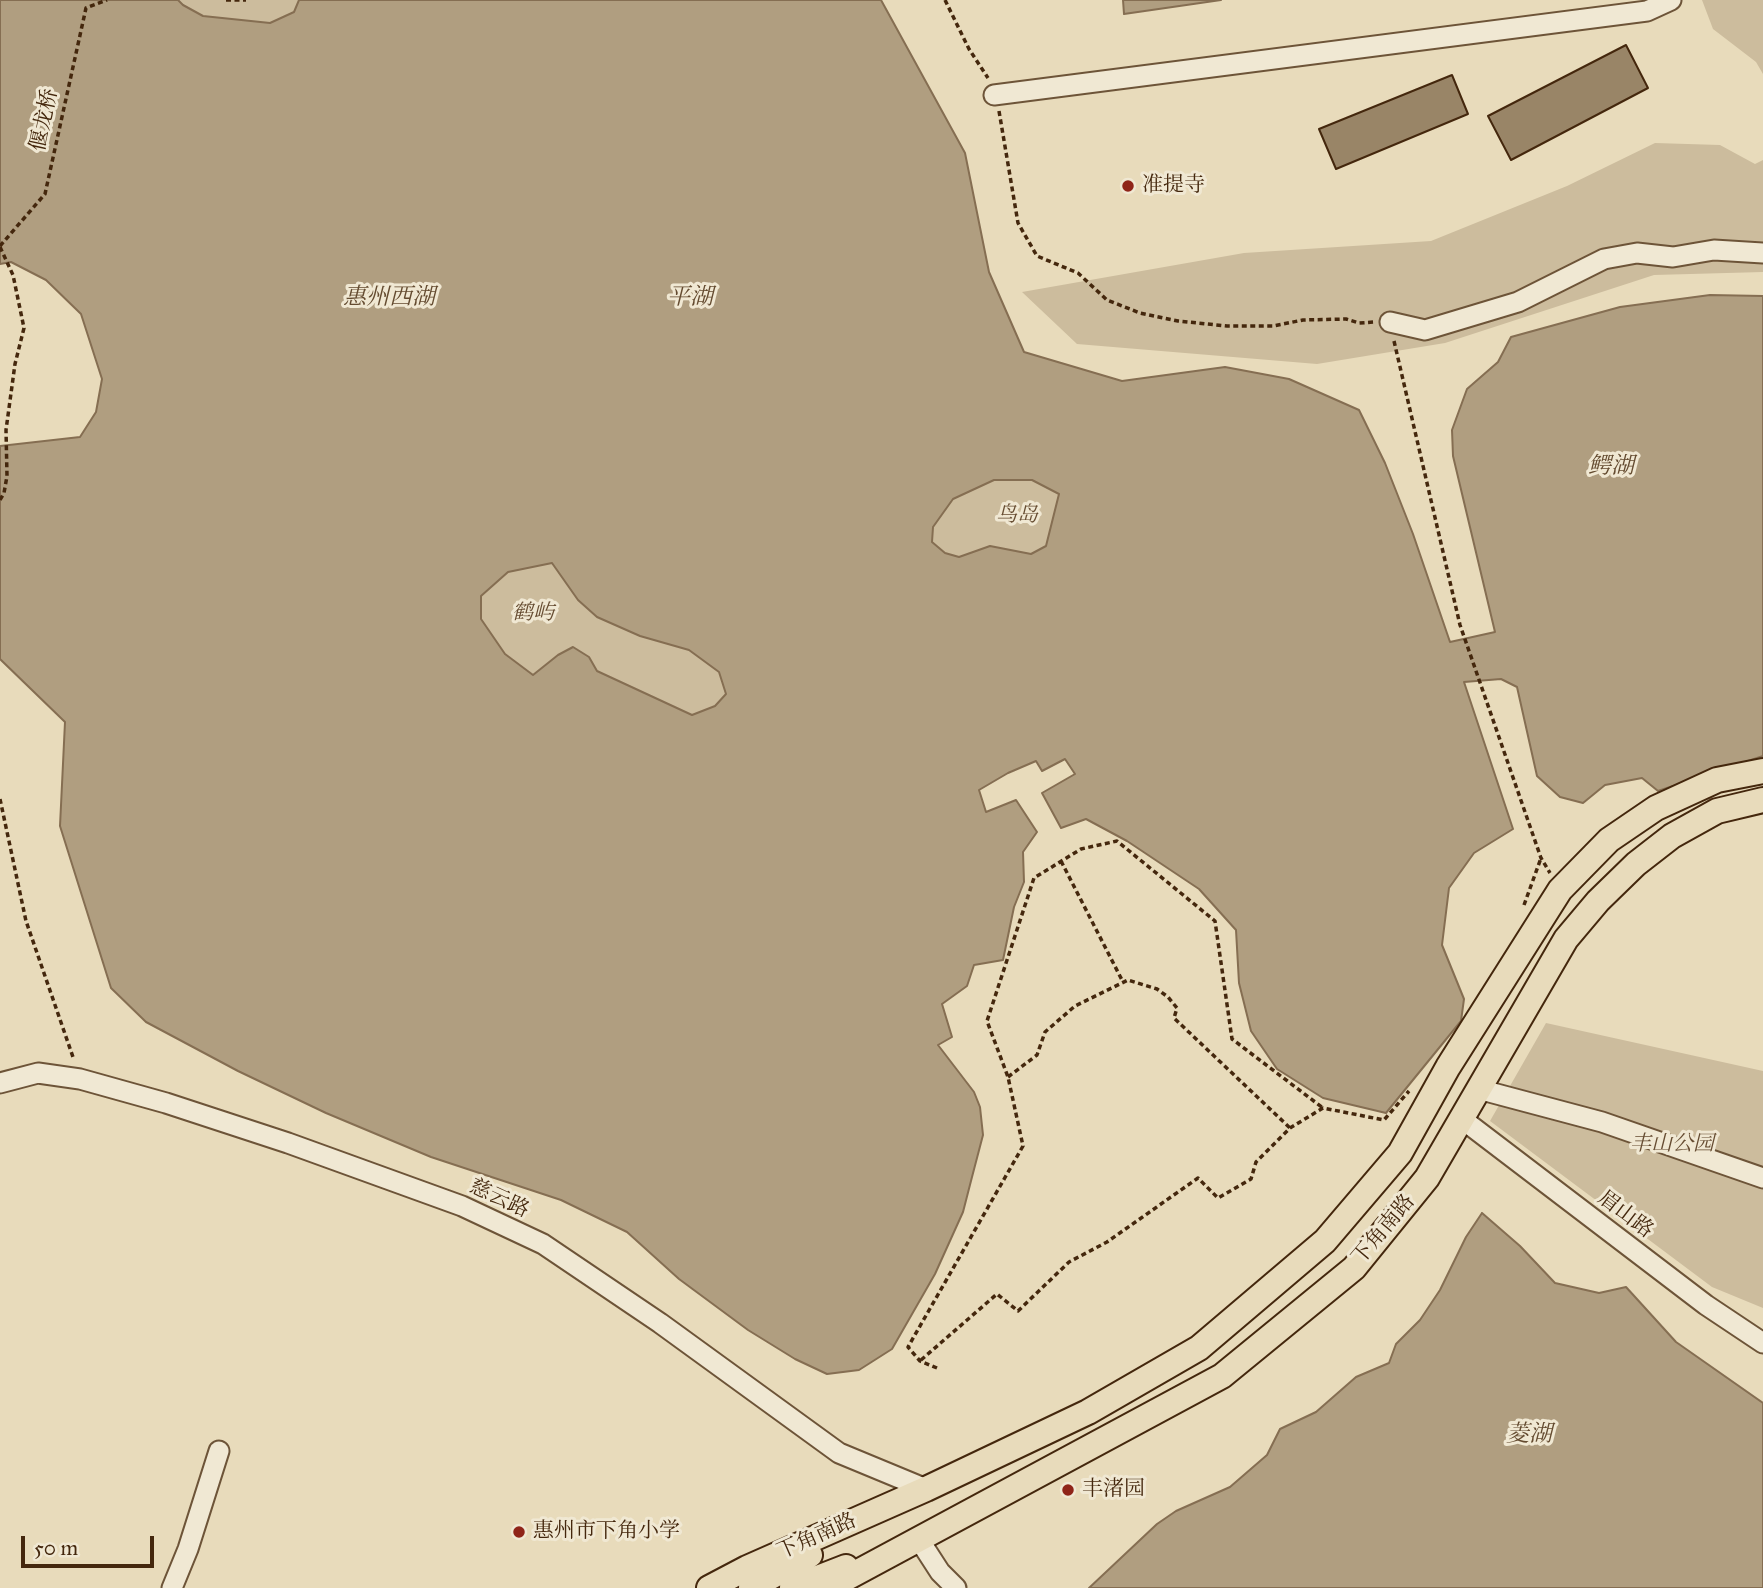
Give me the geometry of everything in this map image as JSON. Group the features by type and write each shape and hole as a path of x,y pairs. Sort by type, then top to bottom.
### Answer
{"main road":[{"name":"下角南路","path":"709,1588 747,1568 926,1489 1088,1412 1199,1348 1325,1241 1400,1153 1448,1068 1560,890 1609,841 1656,808 1717,780 1763,771"},
{"name":"下角南路","path":"828,1588 892,1551 1222,1376 1354,1268 1427,1178 1566,939 1598,901 1636,864 1672,836 1717,811 1763,800"},
{"name":"下角南路","path":"794,1579 926,1489"},
{"name":"下角南路","path":"794,1579 892,1551"},
{"path":"751,1588 794,1579"}],"street":[{"path":"994,95 1647,11 1671,0"},
{"path":"1390,321 1425,330 1518,302 1604,259 1637,253 1673,257 1714,250 1763,253"},
{"name":"慈云路","path":"0,1083 38,1073 80,1079 166,1103 288,1143 462,1206 544,1244 660,1323 839,1453 926,1489"},
{"path":"1478,1089 1602,1122 1763,1178"},
{"name":"眉山路","path":"1462,1119 1706,1305 1763,1343"},
{"path":"172,1588 188,1549 219,1451"},
{"path":"918,1538 940,1572 956,1588"}],"path":[{"name":"偃龙桥","path":"0,500 7,476 6,430 15,364 24,328 13,275 0,246 45,194 86,8 107,0"},
{"path":"226,0 246,0"},
{"path":"945,0 969,49 989,79 1001,116 1018,223 1037,256 1078,274 1107,300 1140,313 1178,321 1227,326 1273,326 1303,320 1390,321 1420,460 1461,625 1541,858 1560,890"},
{"path":"0,799 26,920 80,1079"},
{"path":"937,1368 920,1361 908,1347 1023,1146 1008,1077 987,1021 1034,878 1081,849 1116,841 1215,921 1232,1040 1322,1108 1384,1119 1409,1091"},
{"path":"1521,913 1541,858"},
{"path":"1061,861 1123,982"},
{"path":"1008,1077 1037,1055 1045,1032 1075,1006 1128,980 1157,989 1168,997 1177,1008 1174,1018 1290,1128"},
{"path":"920,1361 997,1294 1018,1311 1069,1262 1107,1242 1198,1178 1218,1198 1251,1179 1256,1162 1290,1128 1322,1108"}],"green space":[{"path":"178,0 299,0 294,12 271,23 203,16"},
{"path":"1702,0 1763,0 1763,74 1756,62 1713,29"},
{"path":"1655,143 1720,145 1755,164 1763,160 1763,272 1654,275 1445,343 1317,364 1077,344 1022,292 1244,253 1431,241 1567,186"},
{"name":"鸟岛","path":"994,480 1032,480 1059,494 1046,546 1031,554 990,546 959,557 945,553 932,542 933,527 953,499"},
{"name":"鹤屿","path":"552,563 578,600 640,636 689,650 719,672 727,694 715,706 692,715 597,671 589,657 558,655 533,675 505,654 481,619 481,597 508,572"},
{"name":"丰山公园","path":"1546,1023 1763,1071 1763,1308 1712,1287 1490,1121"}],"water":[{"name":"平湖","path":"0,0 178,0 203,16 270,23 294,12 299,0 881,0 965,153 989,272 1024,352 1122,381 1225,367 1289,379 1359,410 1385,463 1413,534 1450,642 1495,632 1453,456 1452,430 1467,389 1498,362 1511,337 1620,307 1710,295 1763,296 1763,756 1658,791 1642,778 1605,785 1583,803 1560,797 1537,776 1517,687 1501,679 1464,682 1513,829 1474,853 1449,888 1442,945 1464,999 1461,1021 1386,1113 1323,1098 1277,1069 1251,1031 1239,983 1236,930 1199,889 1127,841 1086,819 1061,828 1042,793 1075,774 1065,759 1042,771 1036,761 979,790 986,812 1016,800 1037,832 1023,852 1024,882 1014,907 1003,960 974,965 967,986 942,1004 952,1037 938,1045 974,1092 980,1107 983,1135 963,1212 935,1274 892,1349 859,1370 827,1374 795,1359 748,1330 679,1279 627,1232 561,1200 431,1157 326,1113 238,1071 146,1022 111,988 60,826 65,722 0,659 0,446 80,437 96,412 102,379 81,314 46,280 11,262 0,264","holes":["994,480 1032,480 1059,494 1046,546 1031,554 990,546 959,557 945,553 932,542 933,527 953,499","552,563 578,600 597,617 640,636 689,650 719,672 726,694 715,706 692,715 597,671 589,657 573,647 533,675 505,654 481,619 481,596 508,572"]},
{"path":"1123,0 1221,0 1124,14"},
{"name":"菱湖","path":"1482,1213 1520,1246 1555,1283 1599,1293 1626,1287 1676,1342 1763,1403 1763,1588 1089,1588 1157,1524 1176,1511 1230,1487 1267,1455 1280,1429 1316,1412 1356,1377 1389,1363 1396,1344 1420,1320 1440,1290 1466,1237"}],"building":[{"path":"1626,45 1648,88 1511,160 1488,116"},
{"path":"1452,75 1468,114 1336,169 1319,129"}],"place":[{"name":"准提寺","path":"1128,186"},
{"name":"丰渚园","path":"1068,1490"},
{"name":"惠州市下角小学","path":"519,1532"}],"water label":[{"name":"惠州西湖","path":"389,298"},
{"name":"鳄湖","path":"1611,467"}]}
